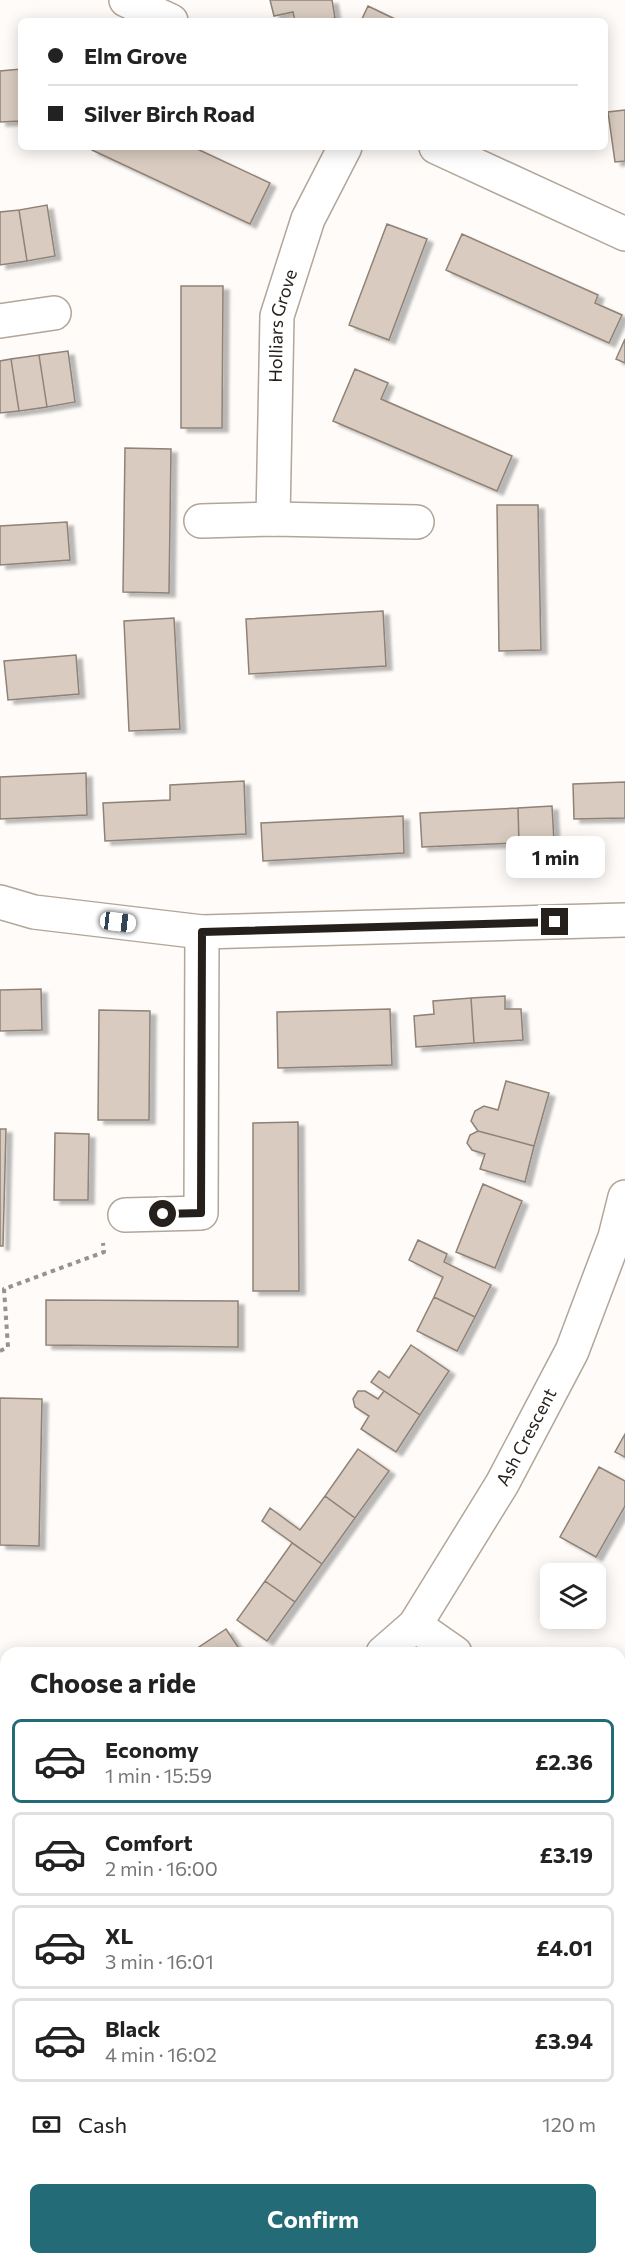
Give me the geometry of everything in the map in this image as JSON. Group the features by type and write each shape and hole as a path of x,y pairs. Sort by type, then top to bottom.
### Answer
{"street":[{"path":"126,0 165,18"},
{"name":"Holliars Grove","path":"273,519 277,316 308,219 343,150"},
{"path":"443,150 625,234"},
{"path":"0,321 54,313"},
{"path":"201,521 273,519 417,522"},
{"path":"0,902 34,912 202,932 625,920"},
{"path":"125,1215 201,1213 202,932"},
{"name":"Ash Crescent","path":"390,1647 415,1625 502,1484 572,1351 615,1237 625,1197"},
{"path":"415,1625 446,1647"}],"path":[{"path":"0,1351 8,1347 4,1289 104,1252 102,1218 125,1215"}],"building":[{"path":"270,0 332,0 335,18 294,18 293,12 274,16"},
{"path":"368,6 393,18 362,18"},
{"path":"18,69 18,121 0,122 0,71"},
{"path":"625,110 625,161 615,162 608,112"},
{"path":"92,150 199,150 270,183 250,224"},
{"path":"47,205 55,256 27,261 19,210"},
{"path":"19,210 27,261 0,265 0,212"},
{"path":"387,224 427,239 389,340 349,325"},
{"path":"462,234 598,295 595,303 622,315 609,343 446,270"},
{"path":"181,286 223,286 222,428 181,428"},
{"path":"625,339 625,363 616,359"},
{"path":"68,351 75,402 47,407 39,355"},
{"path":"39,355 47,407 19,411 11,359"},
{"path":"11,359 19,411 0,413 0,361"},
{"path":"355,369 388,383 381,399 512,456 497,491 333,421"},
{"path":"125,448 171,449 169,593 123,592"},
{"path":"497,505 538,505 541,650 499,651"},
{"path":"67,522 70,560 0,565 0,526"},
{"path":"383,611 386,666 249,674 246,619"},
{"path":"174,618 180,729 129,731 124,621"},
{"path":"76,655 79,694 8,700 4,661"},
{"path":"86,773 87,815 0,819 0,777"},
{"path":"244,781 246,834 105,841 103,803 170,800 170,785"},
{"path":"625,782 625,818 574,819 573,784"},
{"path":"552,806 554,841 519,843 518,808"},
{"path":"518,808 519,843 422,847 420,813"},
{"path":"403,816 404,853 263,861 261,823"},
{"path":"41,989 42,1030 0,1031 0,990"},
{"path":"505,996 505,1009 521,1009 523,1040 474,1043 471,998"},
{"path":"471,998 474,1043 416,1047 414,1016 434,1014 433,1001"},
{"path":"390,1009 392,1065 278,1068 277,1012"},
{"path":"99,1010 150,1011 149,1120 98,1120"},
{"path":"506,1081 549,1093 534,1146 478,1131 471,1121 475,1111 484,1106 498,1110"},
{"path":"298,1122 299,1291 253,1291 253,1123"},
{"path":"0,1129 6,1129 3,1246 0,1246"},
{"path":"478,1131 534,1146 525,1182 480,1169 485,1154 472,1150 467,1143 470,1135"},
{"path":"55,1133 89,1134 88,1200 54,1200"},
{"path":"483,1184 522,1201 495,1268 456,1252"},
{"path":"418,1240 447,1254 444,1262 491,1285 475,1317 434,1297 443,1277 409,1260"},
{"path":"434,1297 475,1317 457,1351 417,1331"},
{"path":"46,1300 238,1301 238,1347 46,1345"},
{"path":"411,1345 449,1371 420,1415 371,1382 379,1371 389,1378"},
{"path":"358,1391 365,1391 378,1399 384,1391 420,1415 396,1452 361,1429 369,1416 355,1407 353,1399"},
{"path":"0,1398 42,1399 39,1546 0,1545"},
{"path":"625,1434 625,1457 615,1452"},
{"path":"358,1449 389,1471 355,1518 325,1496"},
{"path":"599,1467 625,1481 625,1506 596,1557 560,1537"},
{"path":"325,1496 355,1518 322,1564 262,1521 270,1508 300,1530"},
{"path":"292,1543 322,1564 295,1602 265,1581"},
{"path":"265,1581 295,1602 267,1641 237,1620"},
{"path":"226,1629 238,1647 199,1647"}],"route":[{"path":"163,1214 201,1213 202,932 555,922"}]}
